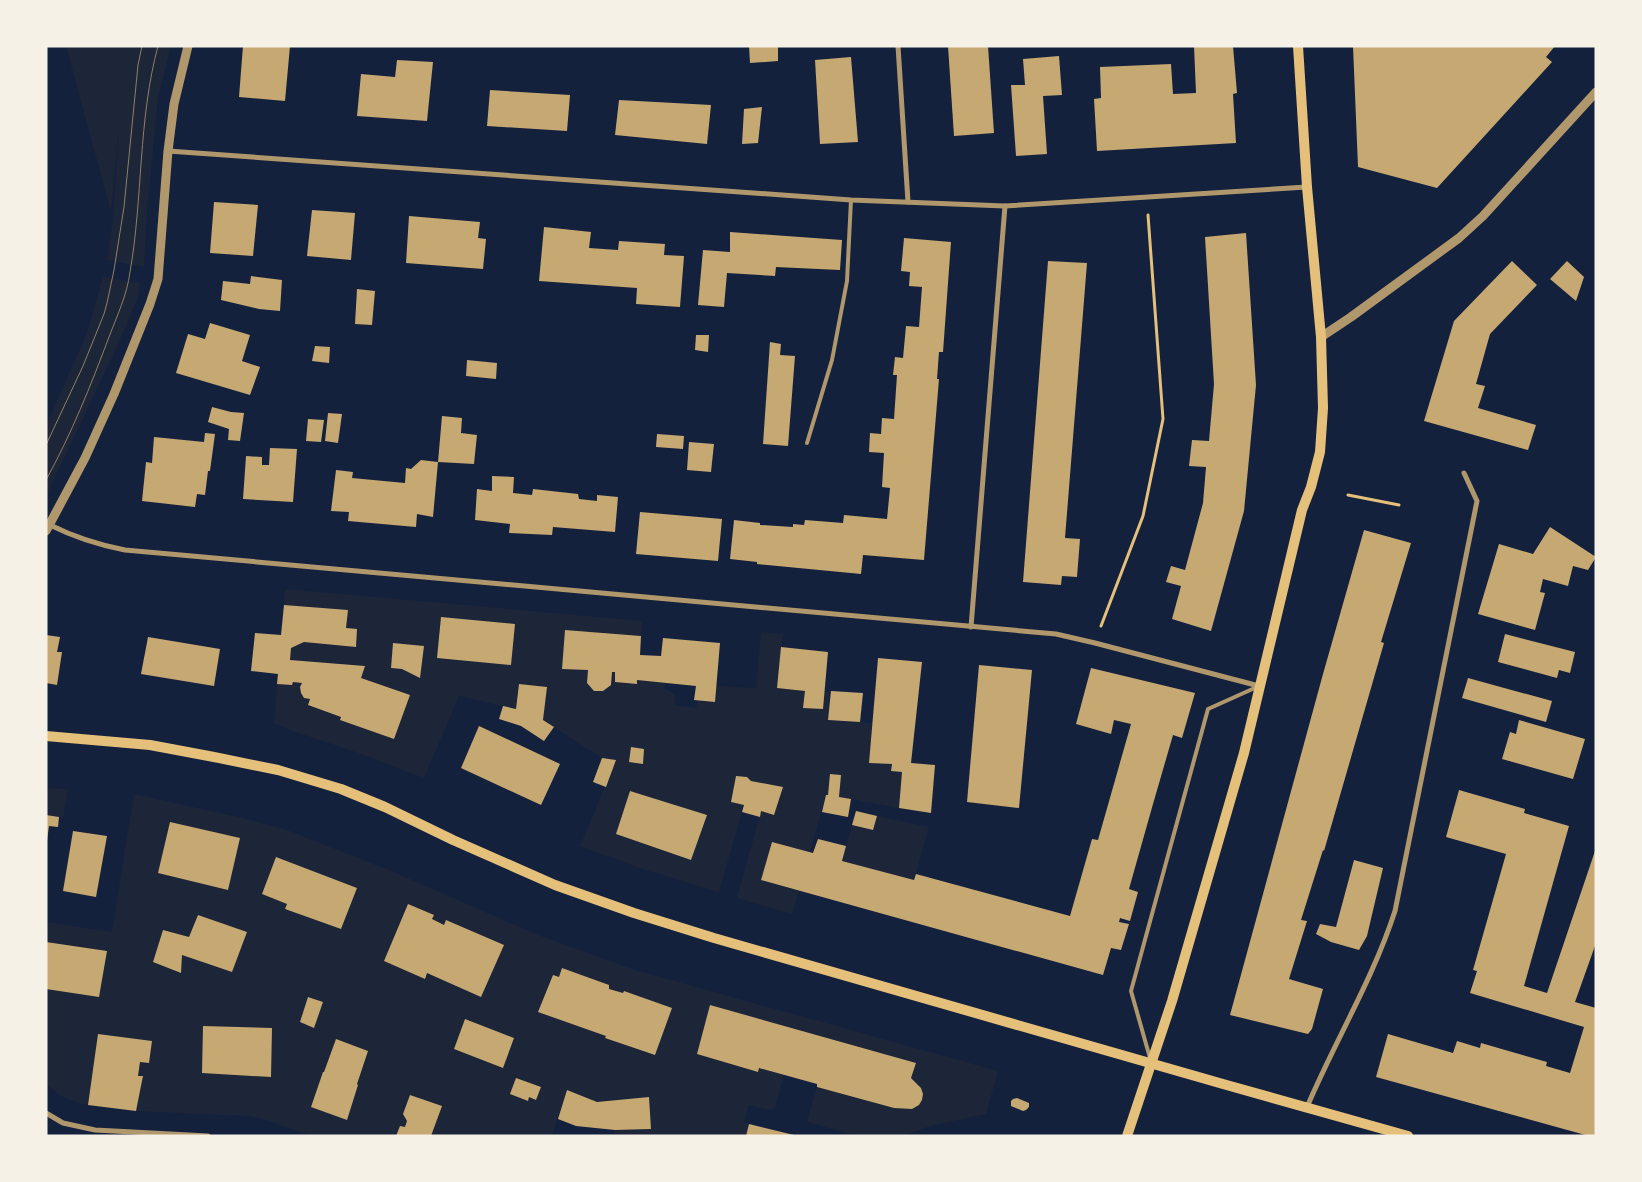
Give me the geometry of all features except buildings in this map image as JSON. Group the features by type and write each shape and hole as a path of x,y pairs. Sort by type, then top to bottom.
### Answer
{"main road":[{"path":"1127,1136 1172,1001 1244,753 1302,510 1311,487 1320,452 1323,408 1321,337 1307,187 1298,46"},
{"path":"46,736 150,745 278,770 341,789 556,885 634,913 714,938 1408,1136"},
{"path":"46,741 62,738"}],"street":[{"path":"188,46 174,104 168,151 158,279 114,394 85,458 48,528 106,546 126,550 1056,634 1259,686"},
{"path":"898,46 908,202"},
{"path":"1321,337 1459,238 1483,216 1596,92"},
{"path":"168,151 851,200 1005,206 1307,187"},
{"path":"971,627 1005,206"},
{"path":"1307,1107 1385,942 1395,911 1477,501 1464,474"},
{"path":"46,1114 63,1122 95,1130 208,1136"}],"lane":[{"path":"807,443 832,360 847,281 851,200"},
{"path":"1151,1063 1132,991 1208,709 1259,686"}],"path":[{"path":"1095,643 1143,516 1163,419 1147,197"},
{"path":"1348,495 1399,505"}],"shaded area":[{"path":"66,46 171,46 158,98 144,267 107,260 113,219 120,115 111,212"},
{"path":"103,277 140,283 137,300 46,496 46,426 87,333"},
{"path":"285,589 643,621 641,636 566,630 562,669 588,670 587,683 594,691 603,691 611,685 612,672 615,672 615,682 637,684 637,680 665,683 664,688 675,694 674,705 696,708 698,700 715,702 716,686 756,688 761,632 783,634 777,688 831,691 828,720 872,723 869,762 892,764 891,771 902,772 899,808 839,797 841,775 830,774 828,795 826,795 810,852 772,842 761,880 799,891 792,914 737,898 761,811 774,815 782,787 751,781 747,777 736,776 731,802 744,805 719,892 646,870 580,846 616,761 602,758 543,720 546,687 519,684 516,709 459,696 424,778 274,723 277,684 292,685 293,682 303,683 301,691 304,697 310,699 308,706 341,717 340,720 394,739 361,678 364,666 290,660 291,648 304,642 355,647 357,630 346,628 348,610 284,605","holes":["441,617 515,624 510,664 437,658","394,643 424,646 420,677 402,669 391,668","631,791 706,815 691,860 616,834"]},
{"path":"46,788 68,789 63,818 46,815"},
{"path":"134,794 247,819 287,830 391,871 538,935 635,970 998,1071 986,1114 930,1126 904,1136 858,1136 807,1122 817,1087 894,1108 908,1109 919,1105 922,1100 923,1094 919,1085 911,1078 916,1063 710,1006 697,1054 757,1072 759,1068 784,1075 775,1108 769,1110 749,1105 744,1122 749,1124 746,1136 615,1136 615,1130 651,1129 649,1098 597,1102 567,1090 552,1136 312,1136 263,1119 248,1116 136,1111 143,1077 138,1076 140,1062 149,1063 152,1042 99,1034 88,1105 65,1098 46,1082 46,922 112,932","holes":["277,857 357,888 341,929 285,909 287,904 262,894","198,915 247,932 232,972 182,955 181,973 153,962 163,930 189,937","465,1019 514,1038 503,1067 454,1049"]},
{"path":"877,816 929,827 914,880 842,861 852,825 873,830"}],"tram line":[{"path":"46,445 83,366 107,303 124,207 138,65 142,46"},
{"path":"46,480 80,410 127,289 137,216 147,102 158,46"}]}
